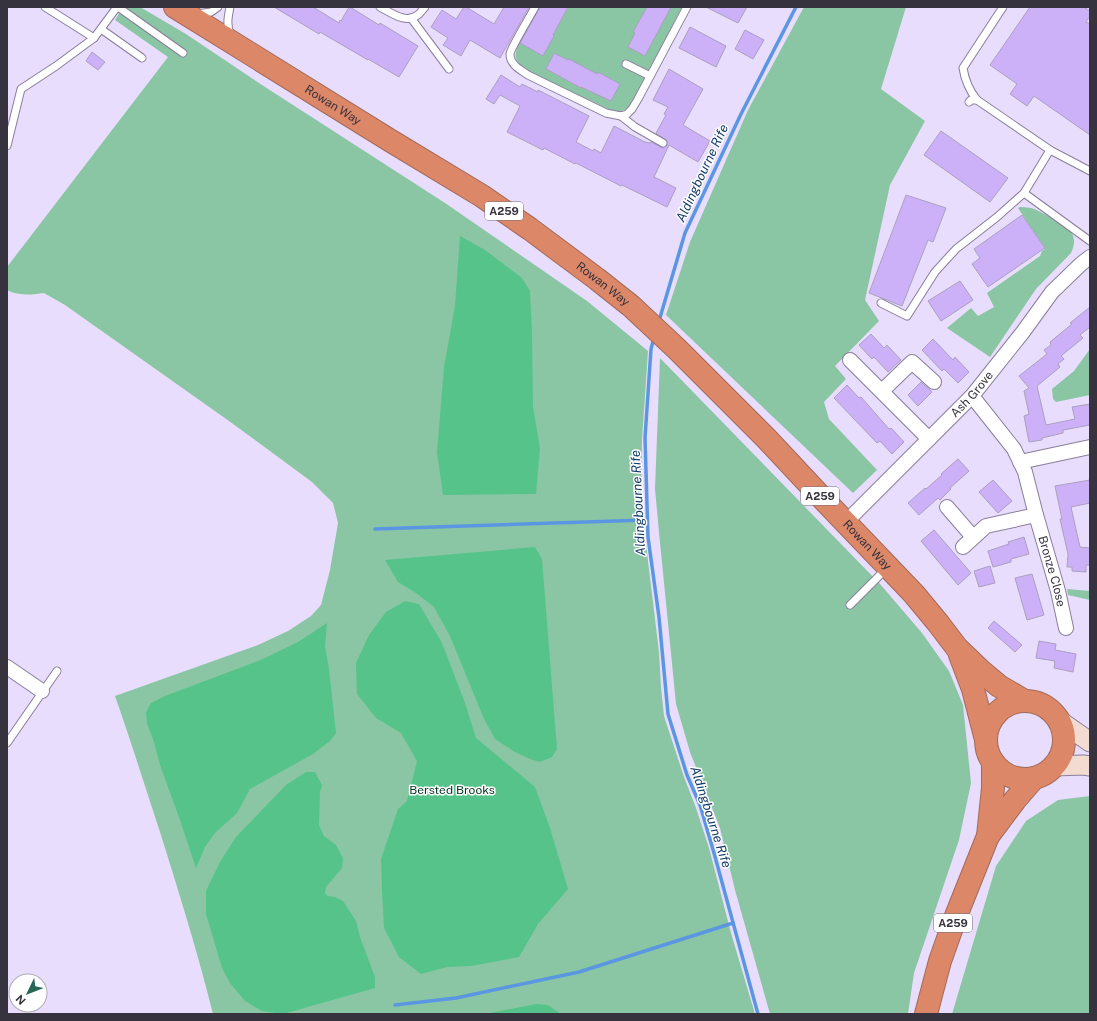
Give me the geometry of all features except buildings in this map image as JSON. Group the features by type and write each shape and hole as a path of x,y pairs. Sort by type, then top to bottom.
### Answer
{"highway":[{"name":"Rowan Way","path":"182,11 482,196 536,233 597,279 637,312 677,349 766,438 914,594 957,648 999,686 1023,700"},
{"name":"Rowan Way","path":"957,648 973,689 985,736"},
{"path":"1023,700 1034,701 1045,705 1053,712 1060,721 1064,732 1064,744 1061,756 1055,766 1042,776 1022,779 1011,777 1000,771 992,762 988,754 985,736 993,715 1002,707 1012,702 1023,700"},
{"name":"A259","path":"988,836 993,788 992,762"},
{"name":"A259","path":"926,1014 943,954 958,910 988,836 1015,800 1034,778"}],"street":[{"name":"Ash Grove","path":"845,522 972,396 1023,332 1052,292 1090,257"},
{"path":"850,360 929,439"},
{"path":"882,391 912,362 934,382"},
{"name":"Bronze Close","path":"972,396 1014,449 1025,472 1058,591 1066,628"},
{"path":"1020,462 1090,447"},
{"path":"947,507 974,537"},
{"path":"963,547 986,526 1036,515"},
{"path":"7,667 42,691"},
{"path":"1060,721 1090,742"},
{"path":"1055,766 1090,766"}],"lane":[{"path":"46,7 94,38"},
{"path":"7,146 21,89 94,38 118,7 183,53"},
{"path":"182,11 211,12 218,7"},
{"path":"230,7 227,21 228,30 236,45"},
{"path":"380,7 404,19 418,15 425,7"},
{"path":"535,7 510,54 513,63 518,69 606,113 621,116 635,127 663,143"},
{"path":"621,116 627,114 632,109 687,7"},
{"path":"1003,7 963,68 967,84 972,94 977,100 1050,150 1090,171"},
{"path":"411,18 449,69"},
{"path":"101,29 142,58"},
{"path":"626,64 650,76"},
{"path":"968,102 971,100 977,100"},
{"path":"881,303 907,316 935,272 956,249 997,217 1024,193 1050,150"},
{"path":"1024,193 1090,241"},
{"path":"850,605 888,567"},
{"path":"7,743 57,671"}],"green space":[{"name":"Bersted Brooks","path":"123,7 140,7 186,34 445,203 587,301 648,351 642,440 641,503 659,652 664,716 709,848 731,933 755,1014 213,1014 195,946 160,832 115,696 258,645 288,631 311,616 321,605 330,570 338,523 333,503 312,482 229,421 65,305 44,293 25,294 7,290 7,267 168,57 115,20"},
{"path":"539,7 682,7 632,104 624,110 616,111 610,110 532,73 519,63 516,58 517,47"},
{"path":"804,7 906,7 881,89 925,121 890,185 865,300 879,321 835,366 846,379 824,402 829,419 877,470 853,493 666,315 690,242 748,110"},
{"path":"1020,207 1036,210 1066,227 1073,235 1074,246 1071,253 1036,289 990,357 947,328 971,308 978,316 994,307 987,293 1040,256 1042,251 1045,249 1018,208"},
{"path":"460,236 485,250 522,278 530,291 533,407 540,448 536,494 443,495 437,452 444,367 455,306"},
{"path":"1090,349 1090,395 1056,402 1053,399 1052,389 1074,371"},
{"path":"660,358 880,584 922,633 949,671 963,705 971,783 959,840 914,973 908,1014 770,1014 735,890 720,828 690,752 676,704 655,489"},
{"path":"535,547 542,559 557,749 552,757 540,762 515,752 495,739 484,719 450,636 434,607 416,593 398,582 385,560"},
{"path":"1067,589 1090,591 1090,600 1068,595"},
{"path":"405,601 419,604 442,643 465,703 476,738 535,787 550,828 568,889 538,924 519,957 471,966 447,967 421,974 399,957 384,928 381,859 398,809 407,801 417,761 401,733 376,718 357,694 356,663 369,635 386,612"},
{"path":"327,623 325,646 336,733 330,741 313,754 250,789 237,813 215,833 205,847 196,868 160,765 147,723 146,712 151,703 165,696 263,659 298,642"},
{"path":"306,772 315,772 322,785 320,792 319,825 324,836 336,845 343,858 342,868 326,887 325,893 328,896 335,897 343,901 356,921 360,937 375,977 375,988 283,1014 262,1011 245,1001 230,983 222,968 206,914 206,891 220,862 236,837 286,785"},
{"path":"1090,796 1090,1014 952,1014 996,866 1026,821 1058,800"},
{"path":"536,1004 548,1005 561,1014 484,1014"}],"waterway":[{"name":"Aldingbourne Rife","path":"659,321 685,233 741,114 796,7"},
{"name":"Aldingbourne Rife","path":"654,338 651,349 645,438 648,537 659,617 668,714 687,775 700,805 758,1014"},
{"path":"375,529 647,520"},
{"path":"395,1005 456,998 579,972 733,923"}]}
